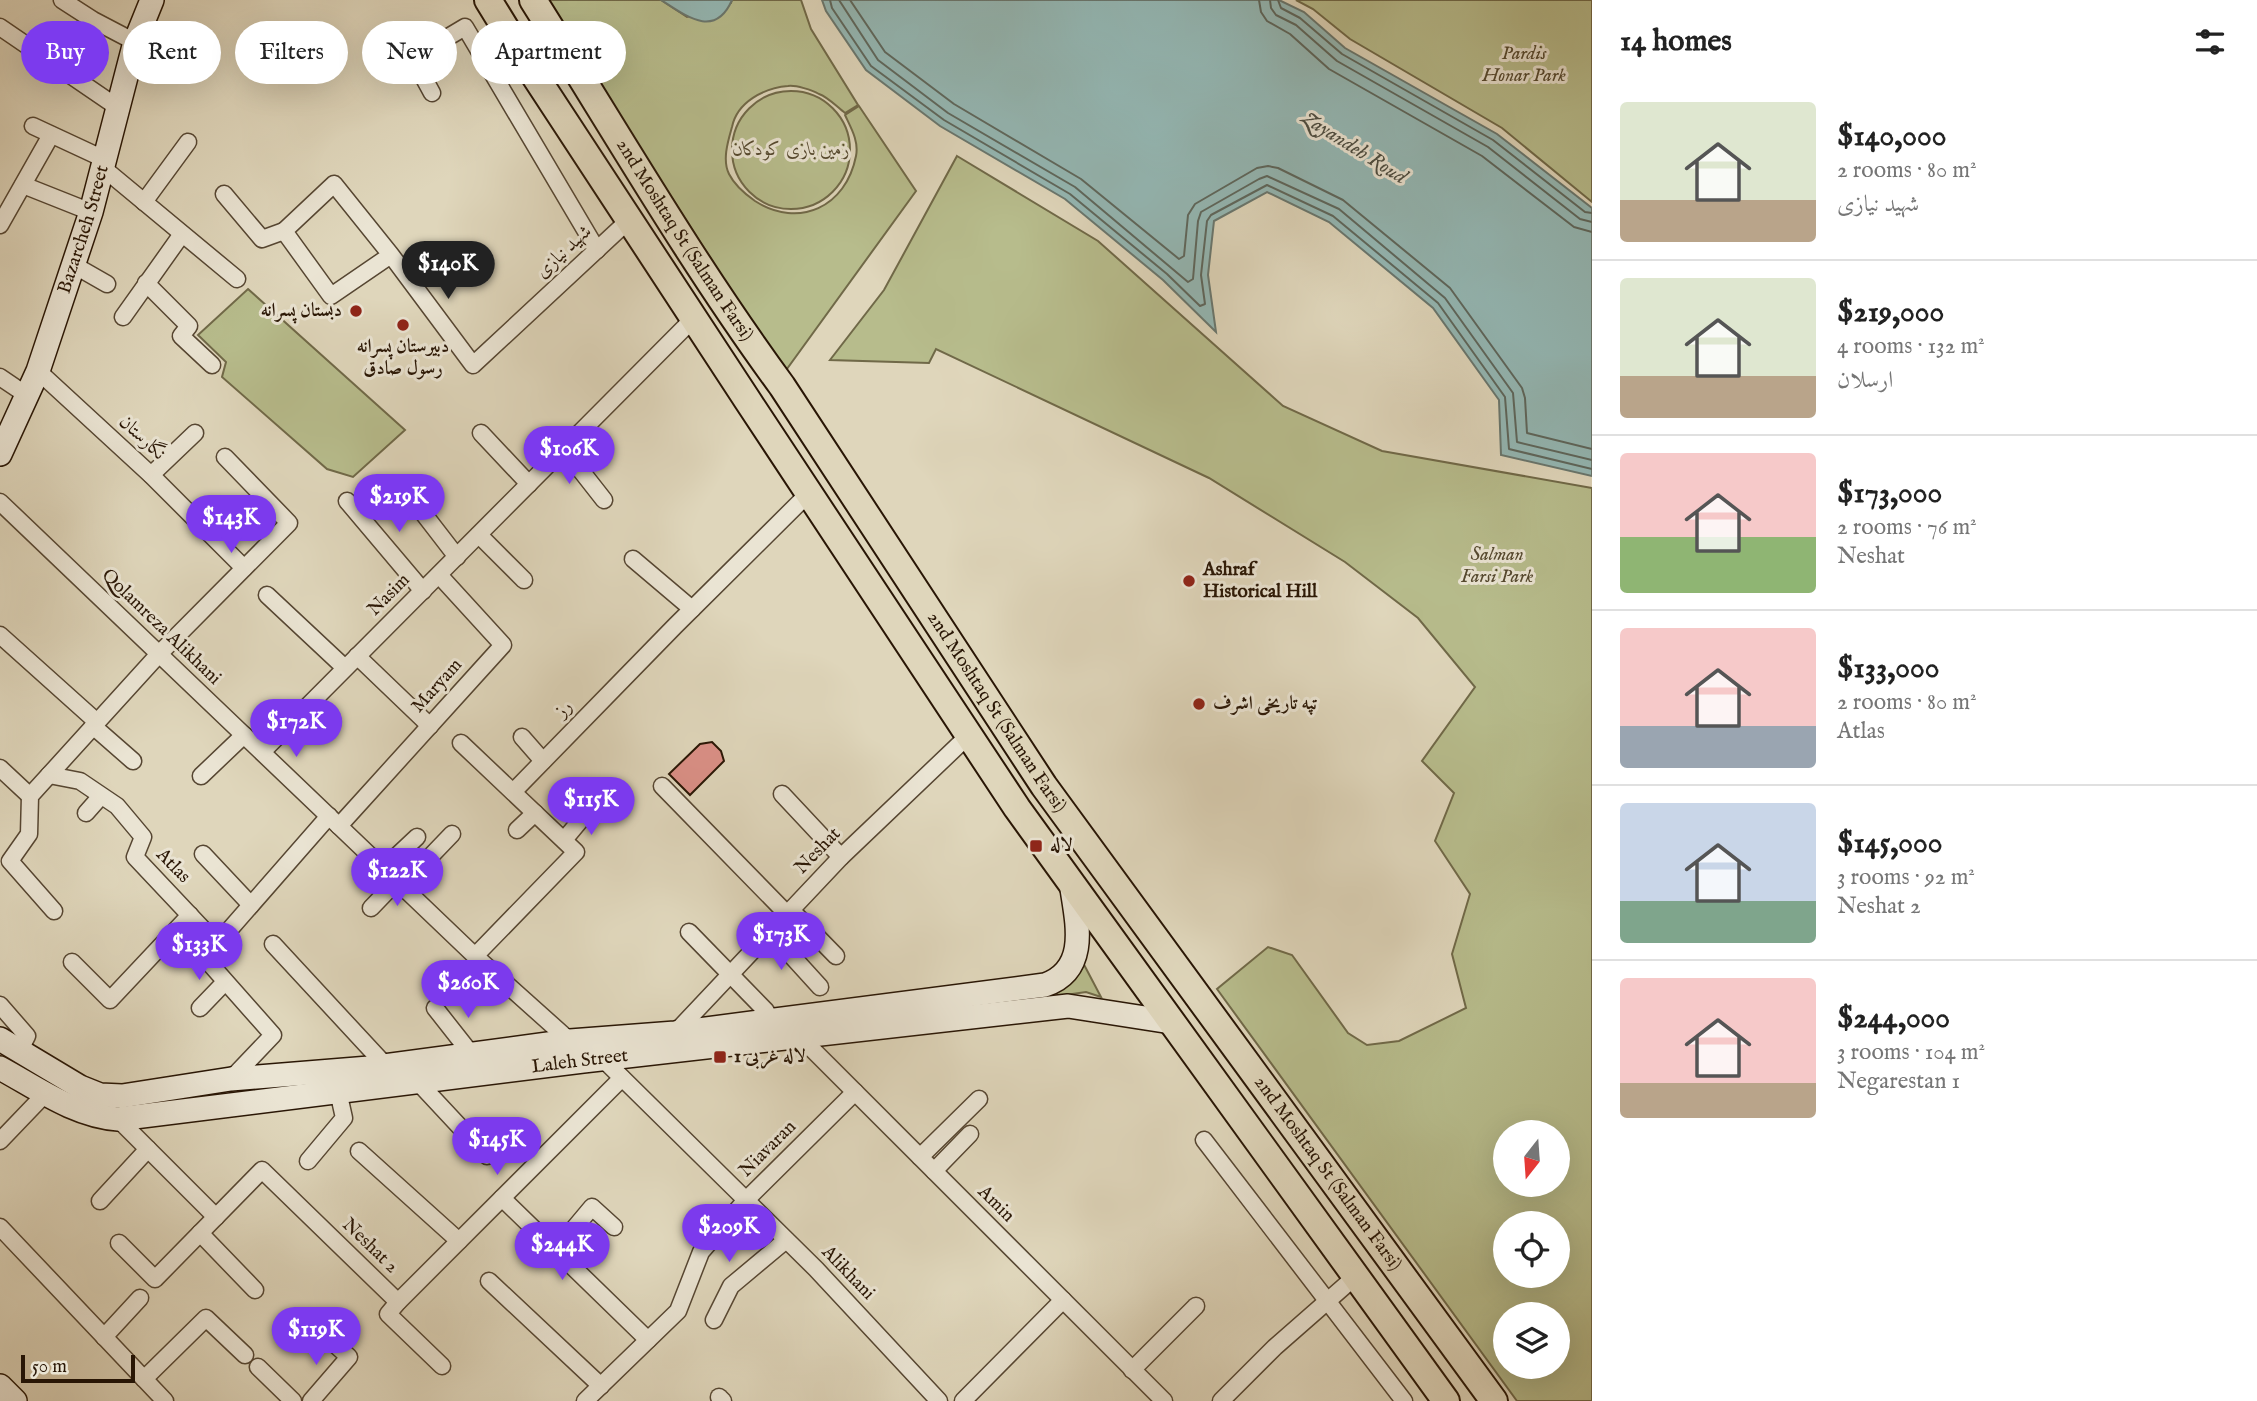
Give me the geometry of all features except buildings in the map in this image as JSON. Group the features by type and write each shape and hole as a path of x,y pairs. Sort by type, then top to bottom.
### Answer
{"main road":[{"name":"Bazarcheh Street","path":"144,21 152,0"},
{"name":"2nd Moshtaq St (Salman Farsi)","path":"488,0 629,220 969,735 1171,1022 1446,1401"},
{"name":"2nd Moshtaq St (Salman Farsi)","path":"533,0 637,171 741,331 782,386 1044,786 1494,1401"},
{"name":"Bazarcheh Street","path":"0,454 38,371 91,212 123,84"},
{"name":"Laleh Street","path":"10,1045 80,1087 100,1095 122,1096 231,1079 386,1066 472,1055 500,1061 603,1059 799,1036 972,1006 1054,982 1074,961 1076,950 1077,928 1071,882"},
{"name":"Laleh Street","path":"0,1068 97,1117 118,1119 418,1082 570,1041 972,1006 1068,1006 1171,1022"},
{"path":"0,1386 15,1401"}],"street":[{"path":"62,0 123,36"},
{"path":"0,27 117,107"},
{"path":"432,93 413,58 465,27 597,250"},
{"path":"33,126 103,163 144,202 237,279"},
{"path":"0,225 51,135"},
{"path":"144,202 188,142"},
{"name":"شهید نیازی","path":"284,231 334,184 473,365 629,220"},
{"path":"23,185 91,212"},
{"path":"224,194 262,239 284,231 331,296 391,255"},
{"path":"123,317 182,234"},
{"path":"72,264 107,285"},
{"path":"146,284 188,326 181,335 212,365"},
{"name":"Nasim","path":"262,752 694,318"},
{"name":"نگارستان","path":"38,371 151,475 244,568"},
{"path":"0,377 28,396"},
{"path":"151,475 194,433"},
{"path":"481,433 529,484"},
{"path":"564,449 604,500"},
{"path":"54,911 10,861 29,834 30,796 159,654 289,523 225,457"},
{"name":"رز","path":"513,792 809,494"},
{"path":"412,500 457,557"},
{"path":"346,501 423,591"},
{"name":"Qolamreza Alikhani","path":"0,502 475,956 570,1041"},
{"path":"479,535 524,580"},
{"path":"633,559 692,609"},
{"name":"Maryam","path":"334,821 430,726 503,645 439,575"},
{"path":"267,595 345,668"},
{"path":"0,635 133,761"},
{"path":"357,656 430,726"},
{"path":"201,776 244,735"},
{"name":"Neshat","path":"675,1033 841,857 969,735"},
{"path":"522,737 543,761"},
{"path":"461,743 576,852 475,956"},
{"path":"0,768 30,796"},
{"name":"Atlas","path":"49,775 80,782 117,806 143,837 135,857 217,944"},
{"path":"662,786 836,956"},
{"path":"782,794 841,857"},
{"path":"86,813 102,796"},
{"path":"564,840 589,810"},
{"path":"516,830 535,813"},
{"path":"231,1079 273,1035 204,957 334,821"},
{"path":"371,908 452,834"},
{"path":"384,868 417,837"},
{"path":"202,854 251,905"},
{"path":"72,962 110,1000 190,915"},
{"path":"689,932 766,1011"},
{"path":"770,932 820,987"},
{"path":"273,944 386,1066"},
{"path":"200,1008 225,982"},
{"path":"0,1005 27,1036 10,1045"},
{"path":"435,1008 472,1055"},
{"name":"Amin","path":"799,1036 1164,1401"},
{"name":"Alikhani","path":"603,1059 786,1240 939,1401"},
{"name":"Neshat 2","path":"119,1243 155,1279 262,1170 398,1302 622,1078"},
{"path":"418,1082 487,1156"},
{"path":"308,1161 344,1118 338,1091"},
{"path":"0,1141 46,1093"},
{"name":"Niavaran","path":"585,1401 678,1311 701,1252 746,1201 855,1093"},
{"path":"920,1157 979,1099"},
{"path":"118,1119 216,1217"},
{"path":"934,1171 971,1134"},
{"path":"1204,1140 1404,1401"},
{"path":"100,1201 148,1149"},
{"path":"359,1151 459,1241"},
{"path":"502,1198 648,1340"},
{"path":"556,1250 592,1207 614,1227"},
{"path":"0,1227 165,1401"},
{"path":"200,1233 255,1290"},
{"path":"714,1320 731,1286 786,1240"},
{"path":"1221,1401 1275,1347 1356,1276"},
{"path":"489,1281 601,1386"},
{"path":"104,1337 140,1298"},
{"path":"963,1401 1063,1300"},
{"path":"398,1302 388,1314 442,1366"},
{"path":"1132,1370 1196,1306"},
{"path":"144,1379 206,1318 245,1355"},
{"path":"310,1322 349,1357 311,1401"},
{"path":"258,1367 293,1401"}],"green space":[{"path":"545,0 661,0 687,17 731,3 732,0 801,0 811,29 858,105 845,113 822,95 791,86 761,93 739,110 735,118 726,150 727,169 731,178 748,196 772,209 804,213 818,208 831,200 851,174 856,145 845,115 859,106 916,191 784,373 599,84 626,84 626,21 558,21"},
{"name":"Pardis Honar Park","path":"1296,0 1592,0 1592,202 1502,128 1350,39 1313,9"},
{"name":"زمین بازی کودکان","path":"791,91 814,95 833,108 846,127 850,150 846,173 833,192 814,205 791,209 768,205 749,192 736,173 732,150 736,127 749,108 768,95"},
{"name":"Salman Farsi Park","path":"957,156 1098,241 1283,406 1382,451 1592,488 1592,1401 1517,1401 1501,1379 1570,1379 1570,1302 1493,1302 1493,1368 1217,989 1268,947 1292,955 1348,1033 1367,1045 1399,1041 1466,1008 1452,954 1470,894 1435,841 1454,793 1422,761 1475,687 1418,618 1345,562 1209,478 936,349 929,363 830,360 884,290"},
{"path":"248,289 405,430 353,477 327,469 222,377 226,362 198,335"},
{"path":"1080,957 1101,997 1086,992 982,1007"}],"water":[{"path":"661,0 732,0 717,19 700,21"},
{"name":"Zayandeh Roud","path":"822,0 1279,0 1304,12 1345,48 1497,134 1592,208 1592,476 1501,455 1499,400 1433,308 1329,222 1267,192 1214,221 1208,275 1216,332 1163,280 1065,199 940,126 866,70 826,11"}],"place":[{"name":"دبستان پسرانه","path":"356,311"},
{"name":"دبیرستان پسرانه رسول صادق","path":"403,325"},
{"name":"Ashraf Historical Hill","path":"1189,581"},
{"name":"تپه تاریخی اشرف","path":"1199,704"},
{"name":"لاله","path":"1036,846"},
{"name":"لاله غربی 1","path":"720,1057"}]}
